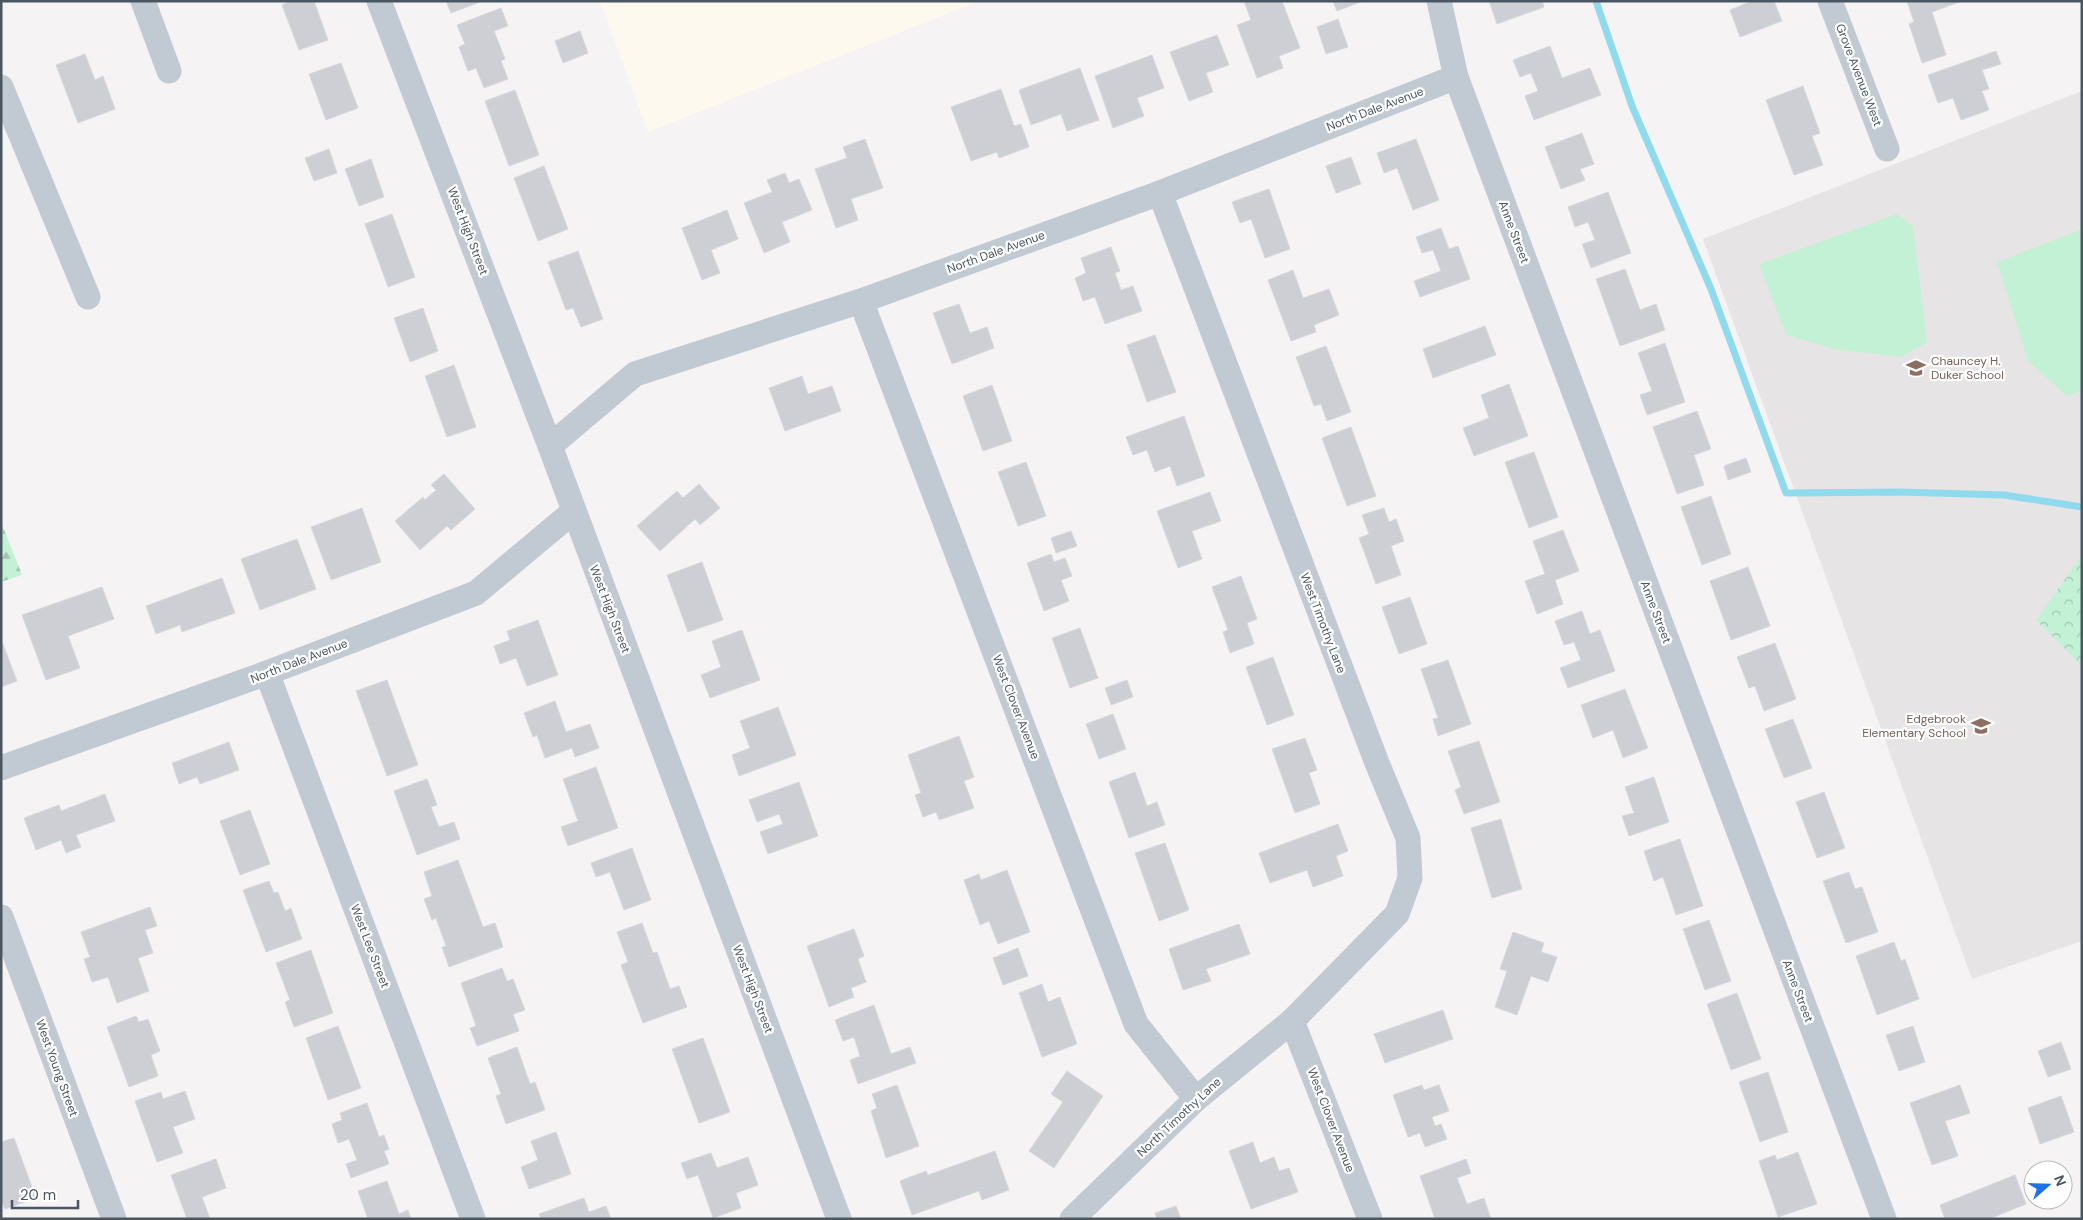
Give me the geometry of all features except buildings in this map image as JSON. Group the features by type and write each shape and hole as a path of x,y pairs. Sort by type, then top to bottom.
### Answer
{"street":[{"path":"143,1 169,70"},
{"name":"West High Street","path":"380,1 550,446 839,1219"},
{"name":"Anne Street","path":"1439,1 1456,78 1884,1219"},
{"name":"Grove Avenue West","path":"1830,1 1887,149"},
{"name":"North Dale Avenue","path":"550,446 635,374 861,301 1160,193 1456,78"},
{"path":"1,87 88,297"},
{"name":"West Timothy Lane","path":"1160,193 1377,762 1408,838 1410,878 1397,914 1292,1021"},
{"name":"West Clover Avenue","path":"861,301 1136,1024 1196,1099"},
{"name":"North Dale Avenue","path":"1,768 266,674 476,593 574,511"},
{"name":"West Lee Street","path":"266,674 473,1219"},
{"name":"West Young Street","path":"1,917 114,1219"},
{"name":"West Clover Avenue","path":"1292,1021 1370,1219"},
{"name":"North Timothy Lane","path":"1072,1219 1196,1099 1292,1021"}],"shaded area":[{"path":"600,1 979,1 648,132"},
{"path":"2082,91 2082,941 1972,979 1703,239"}],"green space":[{"path":"1897,214 1913,226 1927,342 1901,357 1834,349 1786,335 1759,264"},
{"path":"2080,230 2082,231 2082,391 2067,396 2028,361 1997,262"},
{"path":"1,522 22,575 1,582"},
{"path":"2082,555 2082,666 2036,620"}],"waterway":[{"path":"1596,1 1632,106 1711,289 1786,493 1900,492 2004,495 2082,507"}],"place":[{"name":"Chauncey H. Duker School","path":"1916,368"},
{"name":"Edgebrook Elementary School","path":"1981,726"}]}
